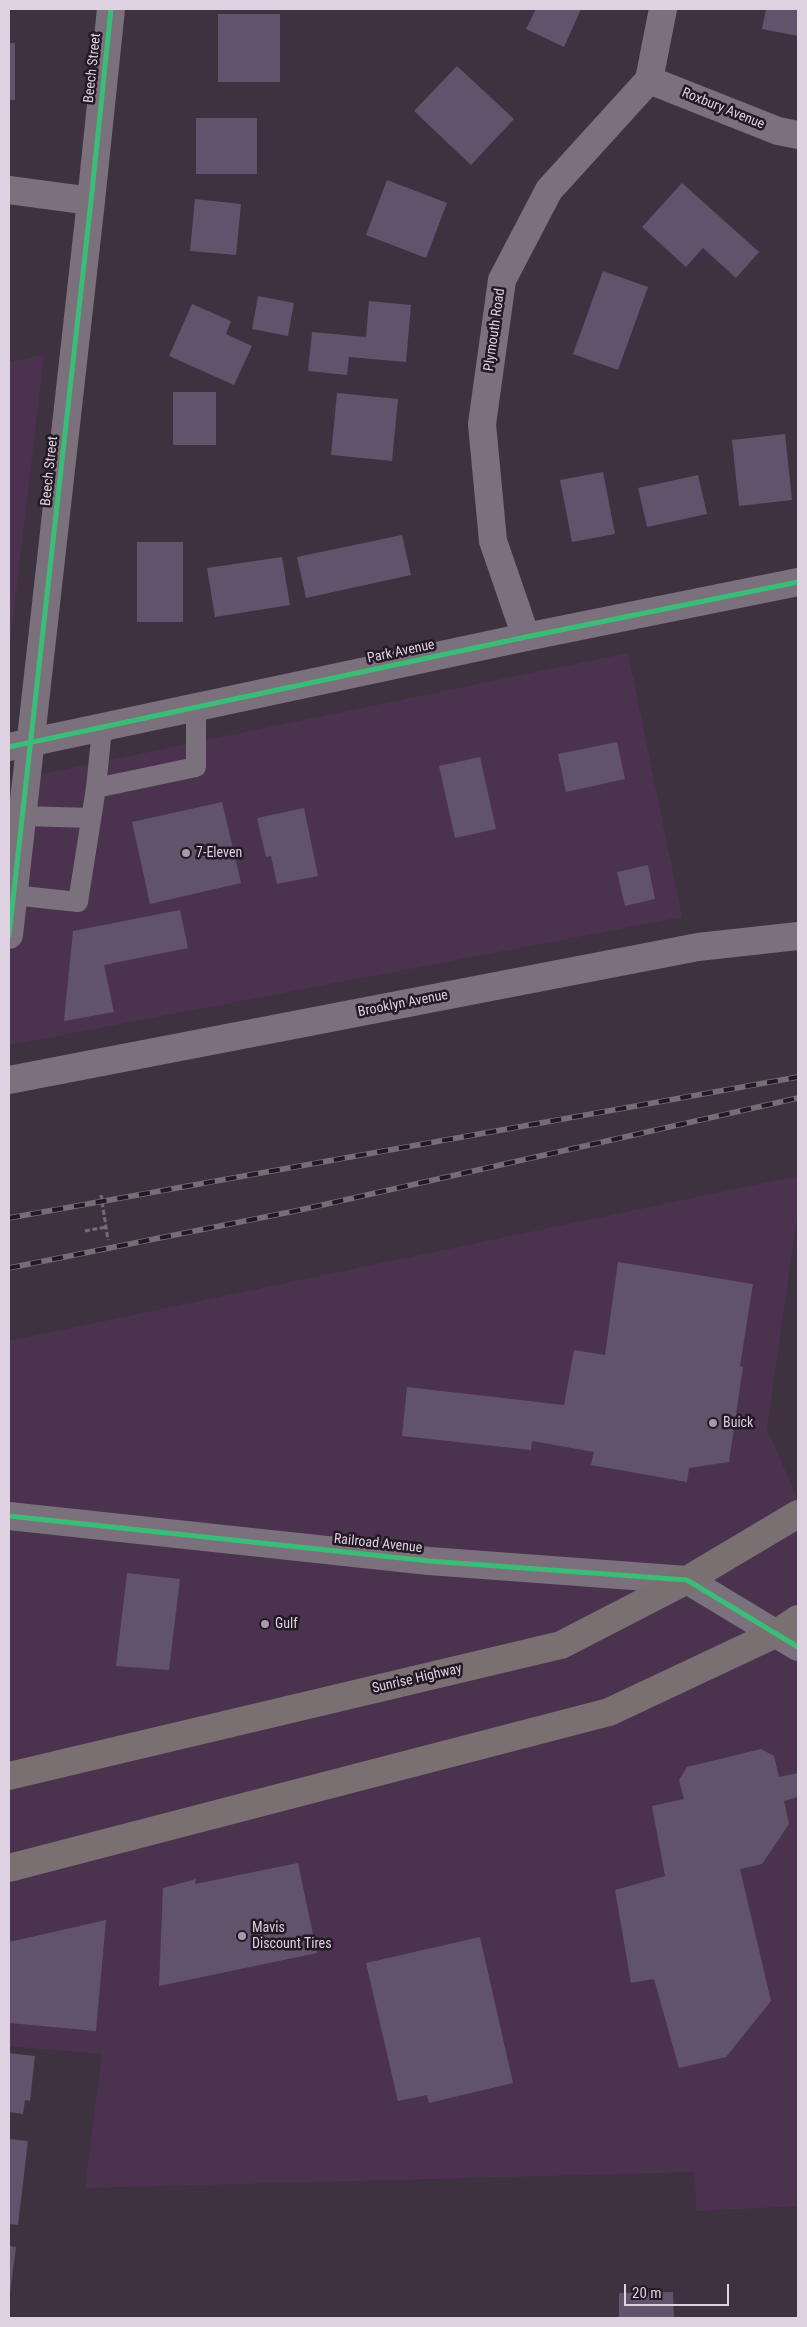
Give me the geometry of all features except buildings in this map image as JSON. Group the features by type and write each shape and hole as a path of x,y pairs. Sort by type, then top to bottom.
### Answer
{"highway":[{"name":"Sunrise Highway","path":"9,1776 561,1645 687,1580 798,1514"},
{"path":"9,1868 609,1712 791,1633"}],"street":[{"name":"Beech Street","path":"9,935 22,816 19,745 91,201 111,9"},
{"path":"649,80 663,9"},
{"name":"Roxbury Avenue","path":"649,80 778,131 798,135"},
{"name":"Plymouth Road","path":"526,637 493,541 482,424 502,280 549,190 649,80"},
{"path":"9,190 91,201"},
{"name":"Park Avenue","path":"19,745 102,729 196,707 526,637 798,582"},
{"name":"Brooklyn Avenue","path":"9,1080 698,946 798,936"},
{"name":"Railroad Avenue","path":"9,1516 430,1561 687,1580 738,1609 791,1633"}],"lane":[{"path":"96,788 196,767 196,707"},
{"path":"13,895 78,902 96,788 102,729"},
{"path":"22,816 91,818"}],"path":[{"path":"101,1195 108,1240"},
{"path":"84,1231 106,1226"}],"shaded area":[{"path":"44,355 9,651 9,362"},
{"path":"628,653 682,917 9,1045 9,781"},
{"path":"798,1176 798,1210 767,1429 798,1500 798,2206 696,2211 695,2172 85,2188 102,2054 9,2046 9,1341"}],"railway":[{"path":"9,1218 798,1077"},
{"path":"9,1268 300,1210 798,1098"}],"cycle path":[{"path":"9,935 111,9"},
{"path":"9,747 526,637 798,582"},
{"path":"9,1516 429,1561 687,1580 798,1647"}],"place":[{"name":"7-Eleven","path":"186,853"},
{"name":"Buick","path":"713,1423"},
{"name":"Gulf","path":"265,1624"},
{"name":"Mavis Discount Tires","path":"242,1936"}]}
